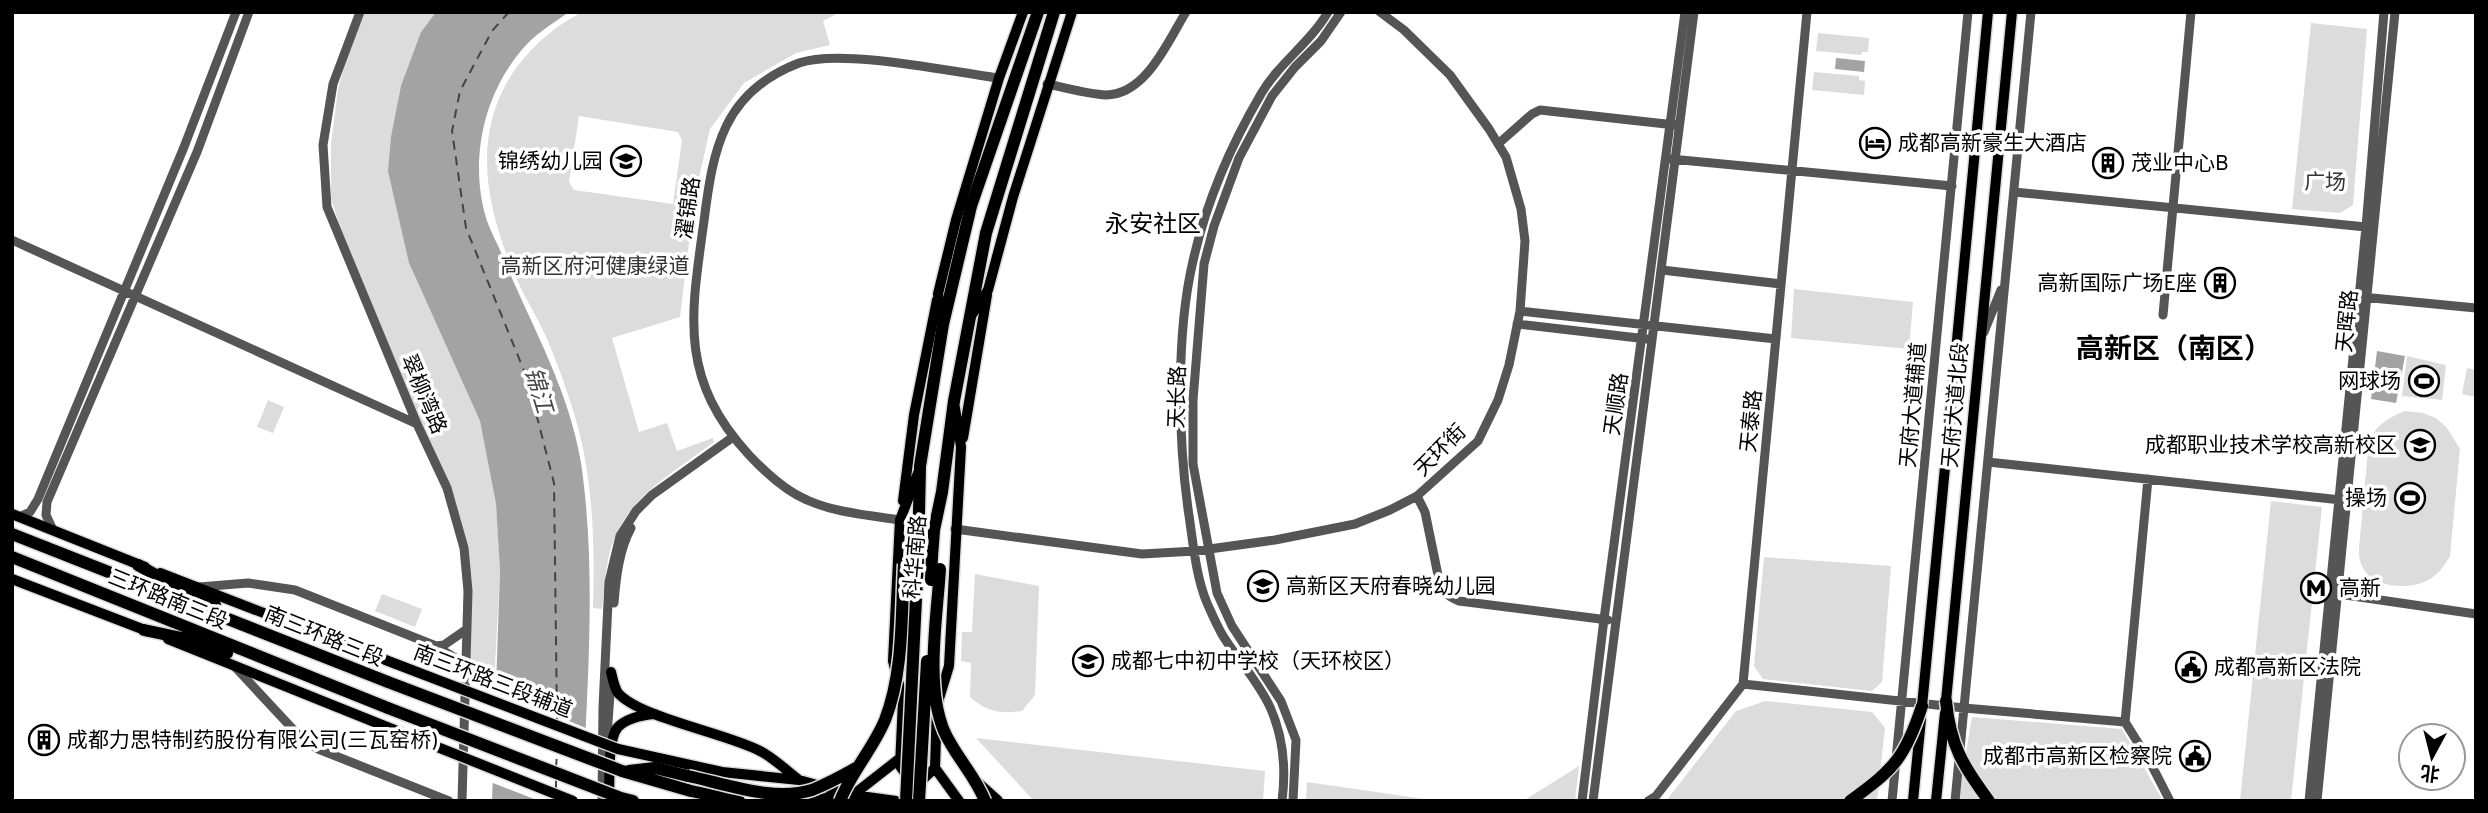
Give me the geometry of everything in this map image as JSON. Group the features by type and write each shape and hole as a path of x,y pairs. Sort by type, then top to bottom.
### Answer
{"highway":[{"name":"科华南路","path":"906,801 920,466 943,324 971,206 1038,12"},
{"name":"科华南路","path":"919,801 934,530 954,401 986,233 1054,12"},
{"path":"840,801 873,744 894,691 899,660 904,564 919,491"},
{"path":"942,492 934,671 938,713 951,746 978,784 997,801"},
{"name":"南三环路三段","path":"12,534 622,771"},
{"name":"三环路南三段","path":"12,557 616,800"},
{"path":"138,565 191,595 286,634 309,650"},
{"path":"144,630 196,641 303,682 366,699"},
{"path":"1946,701 1953,743 1966,769 1989,801"},
{"path":"1850,801 1884,776 1904,752 1922,706"},
{"path":"622,771 654,768 763,792 799,793 812,790 857,768"},
{"path":"622,771 691,791 739,801"},
{"path":"978,784 985,801"},
{"path":"813,801 853,795"}],"main road":[{"name":"科华南路","path":"943,324 938,294 956,220 999,78 1023,12"},
{"name":"科华南路","path":"970,318 988,290 1047,84 1072,12"},
{"name":"天府大道北段","path":"1913,801 1989,12"},
{"name":"天府大道北段","path":"1936,801 2012,12"},
{"path":"971,206 973,161"},
{"path":"986,233 1010,207"},
{"path":"959,801 935,768 937,705 949,666 961,447 988,290"},
{"path":"935,768 923,779 915,779 902,772 899,759 903,700 893,661 900,520 914,415 938,294"},
{"path":"954,401 961,447"},
{"path":"900,520 920,466"},
{"name":"南三环路三段辅道","path":"16,516 618,749 722,772 799,780 853,795 896,801"},
{"path":"12,579 233,664 573,801"},
{"path":"611,672 614,687 632,703 655,714 760,751 799,780"},
{"path":"616,800 612,738 617,727 641,715 655,714"},
{"path":"853,795 899,759"}],"street":[{"path":"16,516 30,512 38,499 184,147 236,12"},
{"path":"53,530 46,515 47,502 197,152 249,12"},
{"name":"翠柳湾路","path":"360,12 333,83 323,145 327,207 417,424 447,488 464,548 468,591 467,676 461,801"},
{"path":"1047,84 1109,95 1128,89 1142,78 1186,12"},
{"name":"天长路","path":"1282,801 1285,783 1282,744 1270,707 1223,635 1206,600 1195,551 1182,467 1184,318 1192,262 1229,155 1262,91 1286,61 1317,30 1328,12"},
{"name":"天长路","path":"1293,801 1296,740 1281,701 1232,626 1217,593 1193,464 1193,400 1204,264 1214,226 1239,158 1272,96 1295,67 1321,41 1341,12"},
{"name":"天环街","path":"955,529 1142,554 1195,551 1275,540 1355,524 1418,496 1478,441 1498,400 1520,311 1525,241 1521,209 1514,179 1499,144 1450,75 1404,30 1380,12"},
{"name":"天顺路","path":"1675,125 1685,12"},
{"name":"天顺路","path":"1582,800 1644,325 1694,12"},
{"name":"天泰路","path":"1743,684 1807,12"},
{"name":"天府大道辅道","path":"1892,801 1968,12"},
{"path":"1955,801 2031,12"},
{"path":"2163,315 2191,12"},
{"name":"天晖路","path":"2363,297 2366,227 2384,12"},
{"name":"天晖路","path":"2309,801 2395,12"},
{"name":"濯锦路","path":"900,520 831,509 805,500 778,483 733,438 712,405 701,380 695,353 693,300 716,149 728,120 741,102 768,79 800,63 827,58 999,78"},
{"path":"1499,144 1540,110 1675,125"},
{"path":"1670,159 1952,186"},
{"name":"天顺路","path":"1594,801 1656,326 1670,159"},
{"path":"2014,192 2366,227"},
{"path":"12,240 417,424"},
{"path":"1662,270 1781,284"},
{"path":"1980,340 2005,279"},
{"path":"2363,297 2476,308"},
{"path":"1520,311 1776,339"},
{"path":"1517,324 1654,340"},
{"path":"616,800 609,715 615,581 626,536 649,506 665,491 722,452 733,438"},
{"path":"616,800 602,737 609,582 620,536 636,511 652,495 733,438"},
{"path":"1988,462 2342,500"},
{"path":"2148,479 2125,722 2170,801"},
{"path":"1418,496 1425,512 1439,580 1450,598 1616,621"},
{"path":"199,587 247,583 295,590 436,646 457,659 467,676"},
{"path":"2333,593 2476,614"},
{"name":"天晖路","path":"2317,801 2333,593"},
{"path":"436,646 455,638 467,629"},
{"path":"233,664 303,740 318,748 446,799 456,793 462,782"},
{"path":"1648,801 1656,796 1743,684 2125,722"},
{"path":"1582,800 1594,801"}],"green space":[{"path":"364,12 436,12 421,32 409,263 480,421 496,504 500,571 494,685 470,675 471,612 467,546 348,254 331,198 331,144 338,89 348,52"},
{"name":"高新区府河健康绿道","path":"582,12 840,12 823,21 830,45 796,53 744,83 710,129 694,200 680,317 612,338 639,432 667,423 677,451 713,438 714,442 649,492 623,522 608,560 602,609 593,608 591,505 578,429 550,347 508,258 499,233 488,183 489,133 495,108 506,84 530,52","holes":["579,116 678,132 682,140 673,204 574,190 569,182"]},
{"name":"广场","path":"2311,23 2367,29 2353,205 2340,213 2292,209"},
{"path":"1818,33 1869,38 1868,52 1862,52 1861,55 1816,51"},
{"path":"1814,72 1859,76 1859,80 1865,81 1864,95 1812,90"},
{"path":"1794,289 1913,302 1909,349 1791,338"},
{"name":"网球场","path":"2407,356 2446,365 2442,400 2402,396"},
{"path":"2467,368 2476,370 2476,397 2462,394"},
{"path":"268,400 284,407 273,433 257,427"},
{"name":"操场","path":"2405,411 2436,418 2447,428 2460,449 2450,556 2432,578 2410,586 2400,586 2381,583 2372,578 2360,562 2359,548 2369,440 2384,422"},
{"path":"2271,501 2322,507 2291,801 2240,801"},
{"path":"1764,557 1891,566 1882,682 1872,691 1763,679 1754,666"},
{"path":"975,574 1039,586 1035,695 1022,711 994,711 970,697 971,663 961,661 962,632 972,632"},
{"path":"382,594 422,609 415,627 375,611"},
{"path":"1765,701 1872,712 1885,728 1877,801 1666,801 1736,711"},
{"path":"1972,717 2122,729 2163,801 1958,801"},
{"path":"976,738 1265,771 1263,801 1034,801"},
{"path":"1579,766 1575,801 1523,801"},
{"path":"1307,782 1438,801 1306,801"}],"water":[{"name":"锦江","path":"436,12 569,12 531,40 507,70 496,90 482,132 479,177 487,221 548,357 568,409 581,463 590,588 582,801 492,801 500,571 496,504 480,421 409,263 388,171 391,137 401,86 421,32"},
{"path":"1836,58 1865,61 1864,72 1835,69"},
{"path":"2377,351 2405,356 2396,403 2371,399"}],"pier":[{"path":"491,688 588,729 585,801 539,801 488,781"}],"ferry route":[{"path":"509,12 492,31 460,91 452,131 466,228 527,378 554,483 557,719"},
{"path":"556,768 557,753"},
{"path":"556,777 556,789"}],"place":[{"name":"成都高新豪生大酒店","path":"1875,143"},
{"name":"锦绣幼儿园","path":"626,161"},
{"name":"茂业中心B","path":"2108,163"},
{"name":"高新国际广场E座","path":"2220,283"},
{"name":"网球场","path":"2424,381"},
{"name":"成都职业技术学校高新校区","path":"2420,445"},
{"name":"操场","path":"2410,498"},
{"name":"高新区天府春晓幼儿园","path":"1263,586"},
{"name":"高新","path":"2316,588"},
{"name":"成都七中初中学校（天环校区）","path":"1088,661"},
{"name":"成都高新区法院","path":"2191,667"},
{"name":"成都力思特制药股份有限公司(三瓦窑桥)","path":"44,740"},
{"name":"成都市高新区检察院","path":"2195,756"}],"district":[{"name":"永安社区","path":"1153,224"},
{"name":"高新区（南区）","path":"2174,348"}]}
